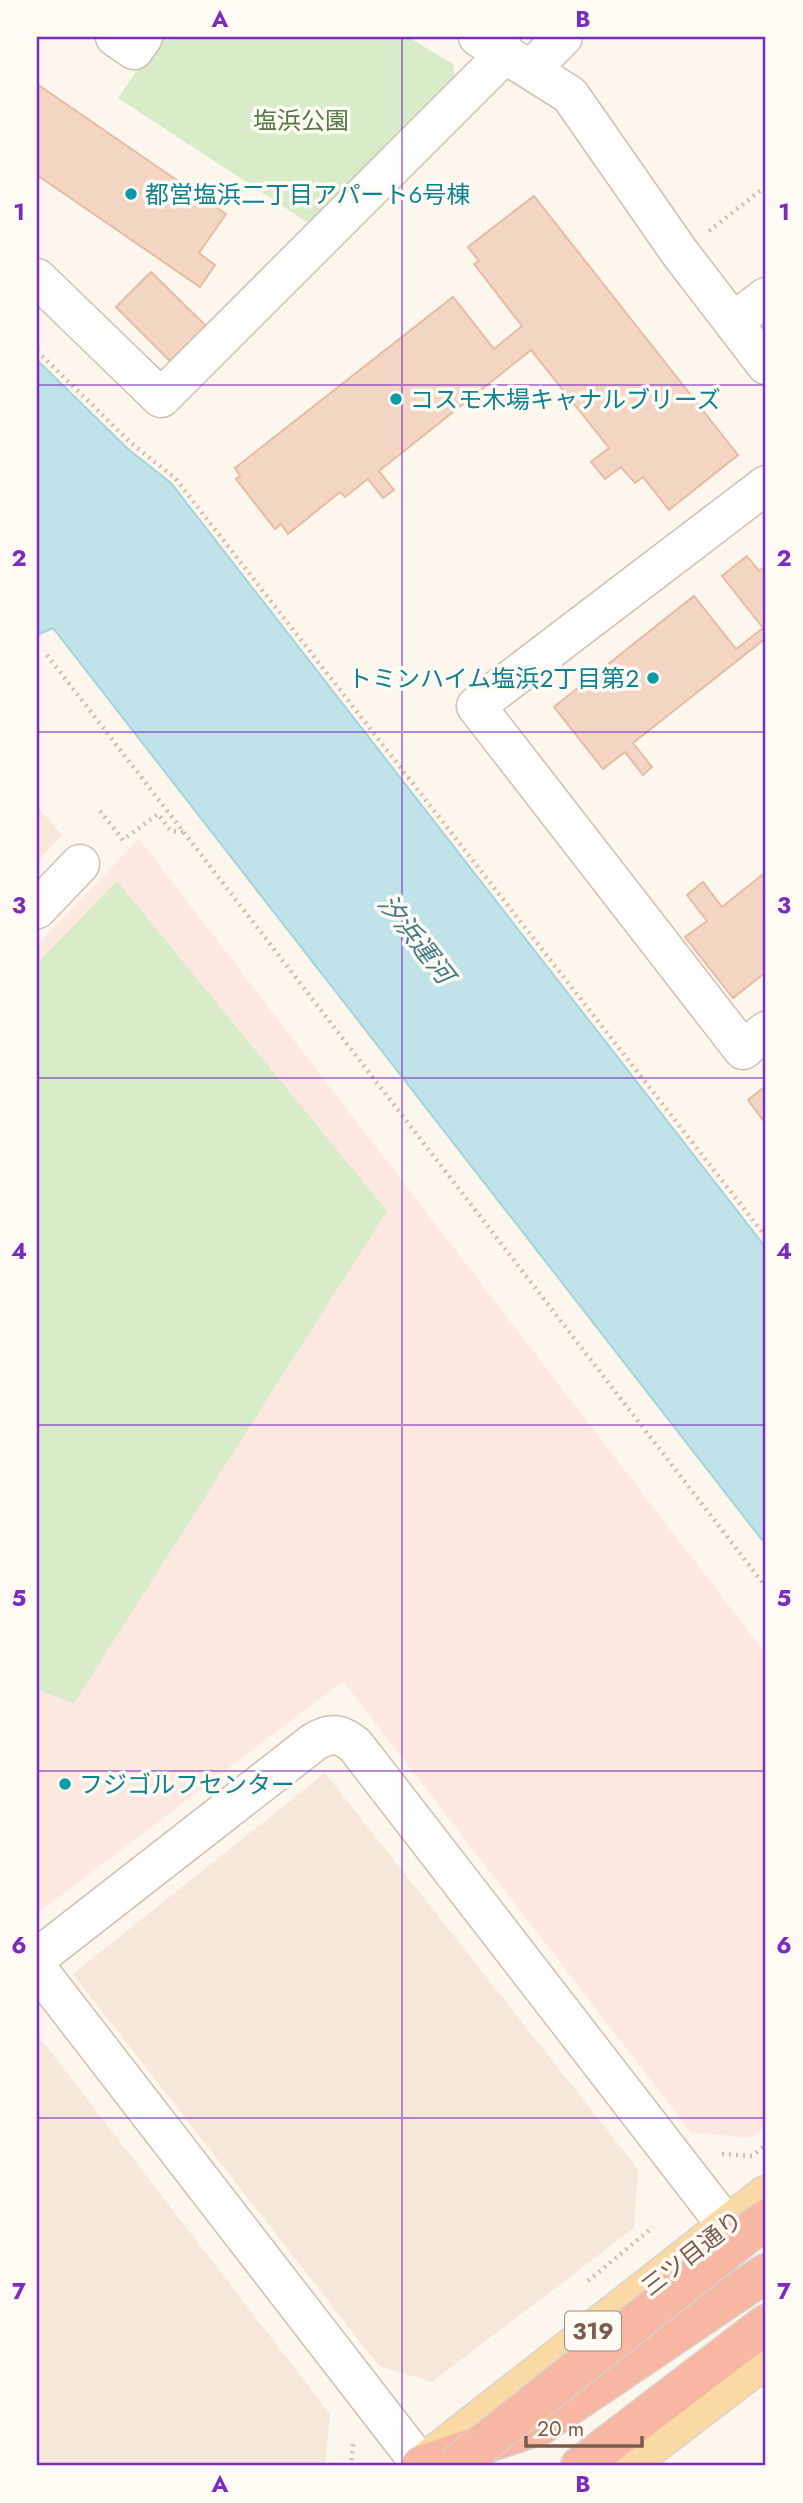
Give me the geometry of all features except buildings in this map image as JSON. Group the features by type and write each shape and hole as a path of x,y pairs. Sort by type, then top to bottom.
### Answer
{"highway":[{"path":"430,2466 766,2219"},
{"path":"430,2466 541,2425 766,2273"},
{"path":"580,2466 766,2323"}],"main road":[{"name":"三ツ目通り","path":"430,2466 766,2195"},
{"path":"625,2466 766,2358"}],"street":[{"path":"115,37 135,50 143,37"},
{"path":"37,278 161,398 505,53 563,37"},
{"path":"505,53 570,95 680,253 766,365"},
{"path":"733,322 766,297"},
{"path":"766,485 476,706 743,1050 766,1031"},
{"path":"37,909 80,863"},
{"path":"37,1958 314,1742 336,1734 346,1737 355,1745 727,2226"},
{"path":"37,1968 430,2466"}],"path":[{"path":"680,253 766,186"},
{"path":"37,351 132,444 175,478 766,1237"},
{"path":"47,655 766,1587"},
{"path":"100,811 123,840 158,814 171,831 183,832"},
{"path":"716,2154 752,2156 766,2145"}],"shaded area":[{"path":"37,806 62,835 37,862"},
{"path":"139,839 766,1654 766,2126 750,2138 691,2132 343,1681 37,1914 37,945"},
{"path":"325,1773 638,2169 634,2228 432,2382 379,2366 73,1974"},
{"path":"37,2034 330,2414 325,2466 37,2466"}],"green space":[{"name":"塩浜公園","path":"160,37 408,37 453,64 456,83 313,226 118,98"},
{"name":"フジゴルフセンター","path":"117,881 387,1211 74,1703 37,1690 37,963"}],"water":[{"name":"汐浜運河","path":"37,360 128,449 171,483 766,1248 766,1545 53,628 37,635"}],"place":[{"name":"都営塩浜二丁目アパート6号棟","path":"131,194"},
{"name":"コスモ木場キャナルブリーズ","path":"396,399"},
{"name":"トミンハイム塩浜２丁目第２","path":"653,678"},
{"name":"フジゴルフセンター","path":"65,1784"}]}
